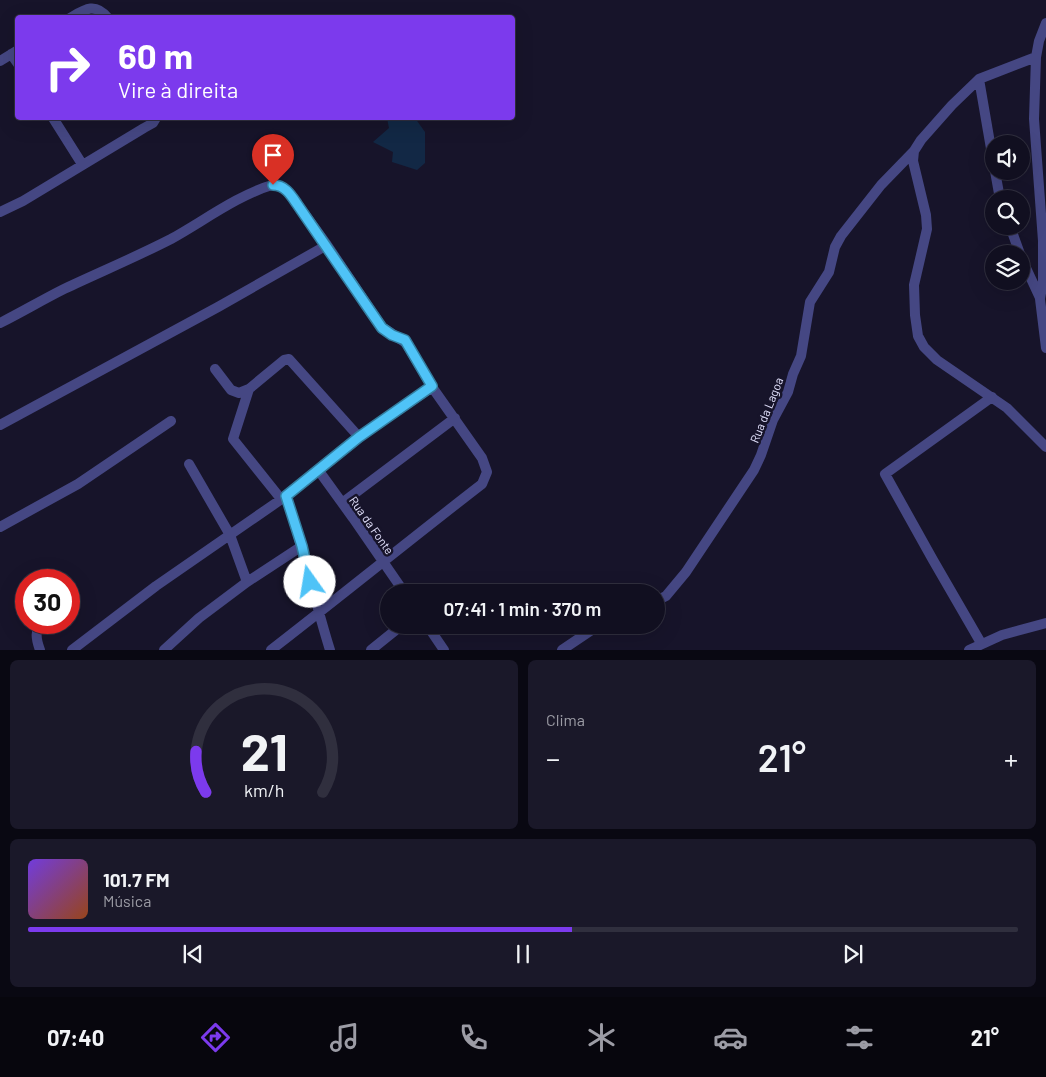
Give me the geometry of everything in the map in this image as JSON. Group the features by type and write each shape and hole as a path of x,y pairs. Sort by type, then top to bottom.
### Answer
{"street":[{"path":"75,15 86,8 93,8 104,12 106,15"},
{"path":"1040,299 1043,281 1042,180 1034,119 1036,57 1039,41 1046,23"},
{"path":"0,62 14,52"},
{"path":"989,135 979,79 1036,57"},
{"name":"Rua da Lagoa","path":"665,596 686,572 762,455 773,420 788,392 801,356 810,302 829,272 838,239 860,209 914,151 952,104 979,79"},
{"path":"54,120 82,164"},
{"path":"0,212 23,201 154,120"},
{"path":"914,151 913,161 926,215 927,229 914,285 918,336 924,347 937,360 1007,408 1046,447"},
{"path":"0,323 50,296 171,239 230,204 273,185 284,188 304,212 382,328 392,335 405,340 432,386 482,458 487,472 482,484 271,650"},
{"path":"0,425 218,307 327,245"},
{"path":"1030,276 1040,299 1046,348"},
{"path":"215,369 227,386 235,392 243,392 284,360 289,359 359,437"},
{"path":"72,650 156,586 284,498 359,437 432,386"},
{"path":"249,389 232,439 284,498 302,546 318,614 330,650"},
{"path":"981,643 885,474 992,397"},
{"path":"342,503 455,418"},
{"path":"0,527 78,484 171,421"},
{"path":"189,464 230,535 247,582"},
{"name":"Rua da Fonte","path":"318,471 398,584"},
{"path":"164,650 199,618 247,582 302,546"},
{"path":"969,650 1002,635 1046,623"},
{"path":"36,634 40,650"},
{"path":"371,650 391,634"},
{"path":"434,634 444,650"},
{"path":"562,650 585,634"}],"water":[{"path":"387,120 416,120 425,132 425,163 417,170 392,162 393,152 373,142 389,128"}],"route":[{"path":"273,185 284,188 304,212 382,328 392,335 405,340 432,386 359,437 286,496 302,546 310,582"}]}
